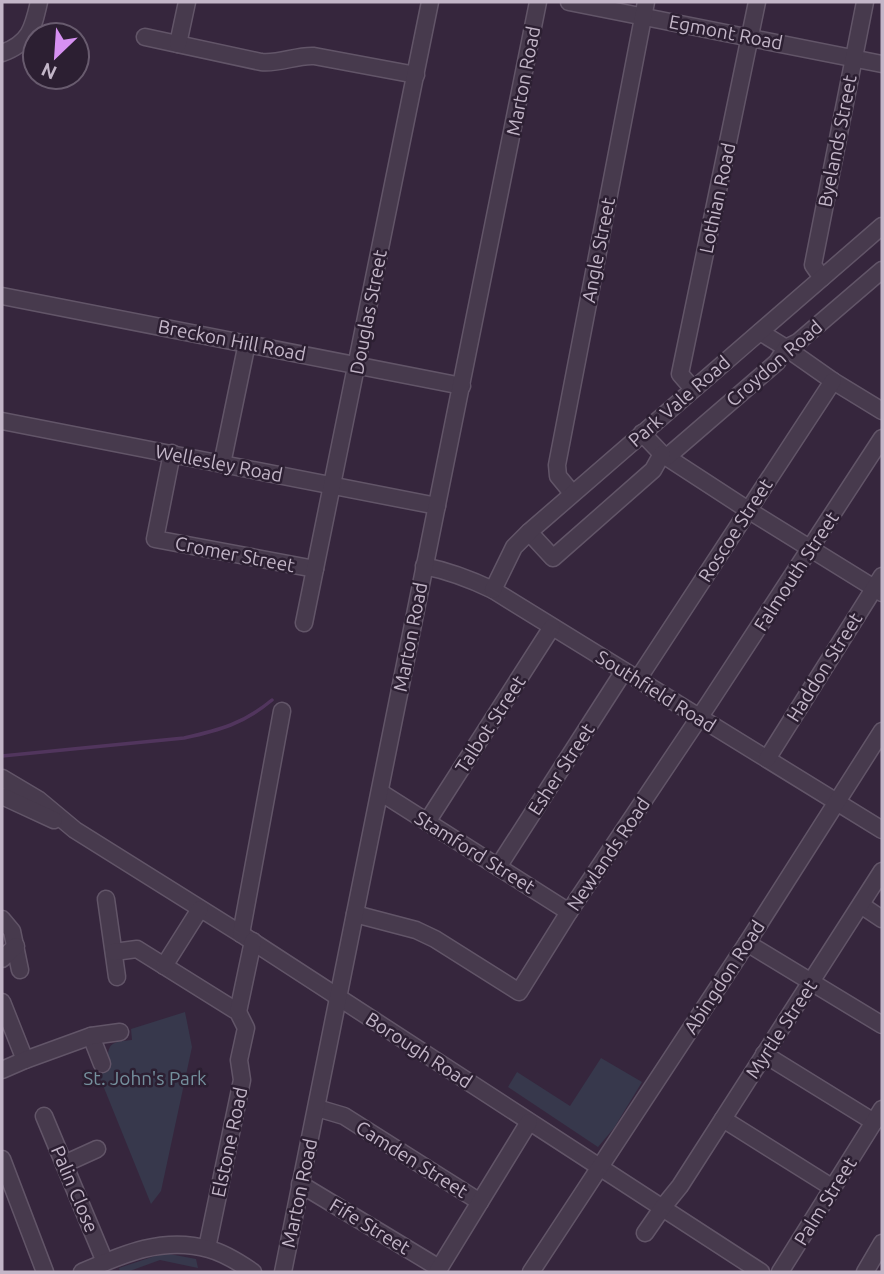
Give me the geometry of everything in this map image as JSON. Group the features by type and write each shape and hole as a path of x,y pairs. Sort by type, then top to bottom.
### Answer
{"street":[{"path":"2,53 20,44 29,35 39,2"},
{"path":"178,44 187,2"},
{"name":"Douglas Street","path":"304,622 430,2"},
{"name":"Marton Road","path":"283,1272 538,2"},
{"name":"Egmont Road","path":"569,2 644,9 750,37 882,64"},
{"name":"Lothian Road","path":"693,389 680,374 757,2"},
{"name":"Byelands Street","path":"822,278 813,265 865,2"},
{"name":"Angle Street","path":"572,493 558,477 557,465 644,9"},
{"path":"145,37 261,62 276,62 304,55 416,75"},
{"name":"Park Vale Road","path":"493,590 514,547 529,531 882,226"},
{"name":"Croydon Road","path":"529,531 553,558 653,470 665,455 777,362 786,348 798,342 882,270"},
{"name":"Breckon Hill Road","path":"2,296 461,386"},
{"path":"760,332 882,411"},
{"path":"222,464 247,344"},
{"name":"Roscoe Street","path":"631,675 748,510 833,381"},
{"name":"Wellesley Road","path":"2,421 437,506"},
{"path":"642,433 665,455 748,510 880,585"},
{"name":"Falmouth Street","path":"699,717 882,438"},
{"name":"Cromer Street","path":"172,453 155,539 315,569"},
{"name":"Southfield Road","path":"424,566 448,571 493,590 882,830"},
{"name":"Haddon Street","path":"767,759 880,585"},
{"name":"Talbot Street","path":"427,822 552,627"},
{"name":"Esher Street","path":"498,867 631,675"},
{"path":"247,938 282,711"},
{"name":"Newlands Road","path":"355,915 416,930 519,992 699,717"},
{"name":"Abingdon Road","path":"531,1272 747,943 882,731"},
{"name":"Borough Road","path":"2,778 39,800 75,830 247,938 761,1272"},
{"name":"Stamford Street","path":"380,792 569,912"},
{"name":"Borough Road","path":"4,799 75,830"},
{"name":"Myrtle Street","path":"645,1233 680,1186 882,871"},
{"path":"106,899 117,977"},
{"path":"861,905 882,919"},
{"path":"164,966 200,909"},
{"path":"2,919 12,931 20,970"},
{"name":"Elstone Road","path":"208,1249 242,1080 239,1060 246,1028 238,1012 247,938"},
{"path":"747,943 811,982 879,1017"},
{"path":"2,959 16,946"},
{"path":"114,952 137,949 238,1012"},
{"path":"2,1002 25,1060"},
{"path":"2,1070 91,1036 120,1032"},
{"path":"91,1036 102,1063"},
{"path":"764,1054 878,1115"},
{"name":"Camden Street","path":"317,1108 344,1116 480,1202"},
{"name":"Palm Street","path":"785,1265 878,1115"},
{"name":"Palin Close","path":"44,1116 105,1262"},
{"path":"723,1119 832,1188"},
{"path":"438,1270 528,1122"},
{"path":"64,1164 97,1149"},
{"path":"2,1159 9,1199 46,1272"},
{"name":"Fife Street","path":"300,1184 438,1270"},
{"path":"864,1272 882,1243"},
{"path":"82,1272 160,1245 208,1249 253,1272"}],"green space":[{"name":"St. John's Park","path":"185,1012 192,1047 161,1191 151,1204 96,1068 108,1062 109,1050 113,1044 132,1040 131,1029"},
{"path":"601,1058 642,1082 614,1128 598,1147 508,1087 517,1072 570,1106"},
{"path":"164,1253 196,1259 198,1268 160,1260 120,1272 119,1268"}],"waterway":[{"path":"2,756 184,738 231,725 272,700"}]}
